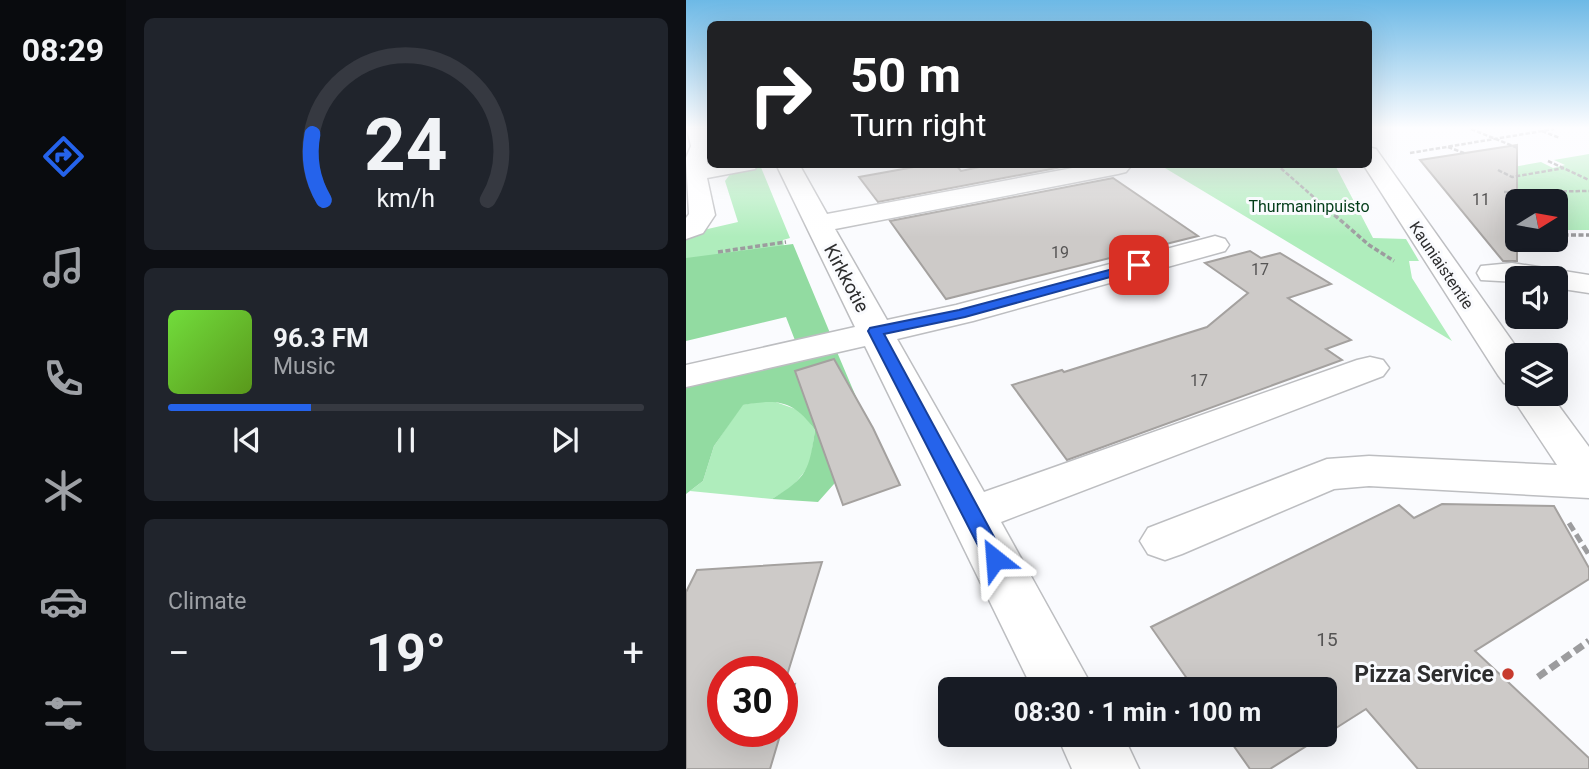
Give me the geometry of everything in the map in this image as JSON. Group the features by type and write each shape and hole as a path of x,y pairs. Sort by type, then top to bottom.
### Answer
{"street":[{"path":"686,231 693,227 702,215 694,173 696,165"},
{"name":"Kauniaistentie","path":"1375,165 1505,357"},
{"path":"694,173 723,168"},
{"name":"Kirkkotie","path":"789,168 1057,677"},
{"path":"821,229 1113,168"},
{"path":"686,376 875,331 961,314 1215,245"},
{"path":"1492,272 1513,272 1569,285"},
{"path":"972,515 1370,368"},
{"path":"1538,406 1589,481"},
{"path":"1166,541 1326,474 1369,471 1589,481"},
{"path":"1094,747 1106,769"}],"path":[{"path":"1557,165 1589,180"},
{"path":"1281,168 1369,245 1402,266"},
{"path":"1498,170 1512,177 1564,168"},
{"path":"1504,192 1589,191"},
{"path":"713,252 766,247 821,229"},
{"path":"1568,237 1589,236"},
{"path":"1538,677 1589,641"}],"green space":[{"path":"1525,165 1547,165 1553,168 1589,165 1589,230 1568,230 1568,189 1505,189 1505,193 1502,169"},
{"path":"744,168 761,168 790,238 783,240 785,254 686,263 686,234 738,222 725,181 731,173"},
{"name":"Thurmaninpuisto","path":"1165,168 1337,168 1373,238 1406,239 1419,261 1409,261 1412,278 1452,341"},
{"path":"793,244 830,333 796,343 786,317 686,341 686,258"},
{"path":"834,345 874,439 818,502 772,499 793,485 805,471 815,430 792,407 775,402 743,405 714,446 703,481 686,494 686,382"},
{"path":"770,400 801,411 815,430 810,465 792,487 772,499 690,491 703,481 714,446 742,405"}],"building":[{"path":"1424,165 1517,165 1517,189 1505,189 1505,252 1517,252 1517,261 1503,261"},
{"path":"909,168 958,168 961,171 975,168 1056,168 878,202 859,177"},
{"path":"1113,178 1198,236 946,299 890,221"},
{"path":"1250,251 1261,258 1280,253 1331,284 1288,298 1351,340 1326,349 1342,360 1067,460 1012,385 1062,370 1064,372 1207,327 1248,293 1205,263"},
{"path":"834,359 873,428 900,485 843,505 795,371"},
{"path":"1442,504 1554,506 1589,568 1589,579 1475,651 1589,758 1589,769 1418,769 1366,709 1337,727 1337,677 1186,677 1151,627 1399,505 1414,518"},
{"path":"822,562 793,656 707,656 707,747 777,747 770,769 686,769 686,592 697,570"},
{"path":"1234,747 1305,747 1270,769 1250,769"}],"place":[{"name":"Pizza Service","path":"1508,674"}],"route":[{"path":"995,559 875,331 961,314 1139,265"}]}
